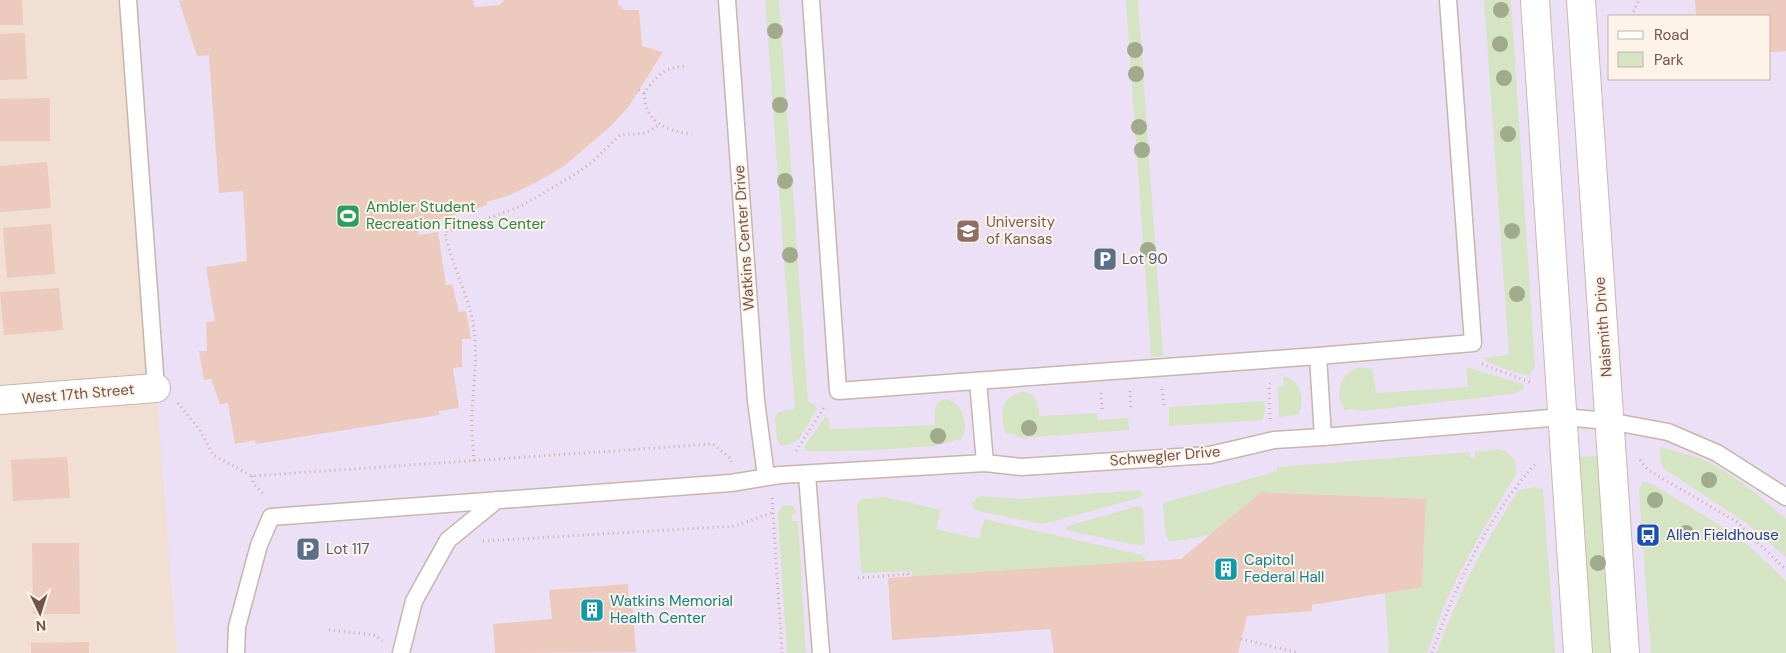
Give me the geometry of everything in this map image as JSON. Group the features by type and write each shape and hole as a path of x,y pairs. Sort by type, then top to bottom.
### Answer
{"street":[{"path":"1535,0 1578,653"},
{"name":"Naismith Drive","path":"1581,0 1625,653"},
{"name":"West 17th Street","path":"0,400 156,388"}],"lane":[{"path":"128,0 156,388"},
{"name":"Watkins Center Drive","path":"727,0 756,401 766,476"},
{"path":"811,0 838,391 1473,343 1448,0"},
{"path":"1318,356 1324,438"},
{"path":"978,381 985,463"},
{"name":"Schwegler Drive","path":"236,653 237,628 260,545 271,518 731,483 766,476 985,463 1021,467 1210,454 1274,440 1324,438 1562,417 1609,421 1668,432 1717,452 1786,497"},
{"path":"808,475 821,653"},
{"path":"395,650 414,601 448,540 497,500"}],"path":[{"path":"1632,15 1639,0"},
{"path":"688,66 678,66 659,74 644,93 646,109 659,125 677,133 692,134"},
{"path":"639,90 644,93"},
{"path":"474,461 472,412 475,352 473,323 468,302 451,257 445,232 521,206 571,177 592,162 620,135 646,133 659,125"},
{"path":"1465,344 1471,359 1536,384"},
{"path":"1270,422 1269,385 1276,380"},
{"path":"1162,383 1164,406"},
{"path":"1129,386 1131,408"},
{"path":"156,388 159,392 169,394 186,412 200,430 213,455 252,476 713,444 730,458 731,483"},
{"path":"1101,388 1102,410"},
{"path":"1640,459 1648,470 1737,522 1786,570"},
{"path":"1432,653 1443,621 1469,563 1518,483 1539,460"},
{"path":"252,476 253,483 266,499"},
{"path":"446,544 734,526 774,512"},
{"path":"858,578 908,574 908,577"},
{"path":"329,630 374,635 395,650"},
{"path":"1241,639 1299,653"}],"shaded area":[{"path":"0,0 128,0 177,653 0,653"},
{"name":"University of Kansas","path":"134,0 1786,0 1786,653 177,653 156,388"}],"green space":[{"path":"765,0 779,0 808,401 815,405 817,409 798,440 781,446 777,439 776,415 795,409"},
{"path":"1126,0 1138,0 1163,356 1151,357"},
{"path":"1484,0 1511,0 1535,366 1530,375 1505,369 1483,358 1509,355"},
{"path":"1361,367 1371,369 1373,372 1376,393 1468,387 1466,367 1523,384 1524,389 1513,394 1364,411 1349,409 1346,411 1340,398 1341,384 1348,373"},
{"path":"1283,376 1294,381 1298,386 1302,403 1298,414 1279,418 1278,387 1284,387"},
{"path":"1021,392 1026,392 1033,396 1040,416 1097,413 1098,420 1128,418 1129,430 1020,438 1010,433 1007,435 1003,422 1003,409 1008,399"},
{"path":"945,399 952,401 961,410 965,429 960,441 957,439 938,445 888,449 805,451 804,447 825,417 829,419 830,429 935,425 936,406"},
{"path":"1265,401 1265,412 1262,420 1169,426 1169,407"},
{"path":"1660,447 1708,462 1729,474 1768,503 1786,519 1786,557 1746,523 1663,468"},
{"path":"1499,449 1511,455 1515,461 1516,474 1459,574 1443,608 1427,653 1389,653 1385,593 1422,587 1426,499 1262,492 1212,533 1173,541 1169,541 1166,536 1163,503 1277,471 1277,467 1470,452 1470,458 1475,458 1475,452"},
{"path":"1600,456 1613,653 1592,653 1579,457"},
{"path":"1642,482 1657,487 1726,529 1749,546 1786,581 1786,653 1651,653 1639,490"},
{"path":"1536,487 1537,489 1543,488 1555,653 1437,653 1453,610 1495,529 1519,490"},
{"path":"1140,490 1143,495 1139,498 1043,524 978,511 973,508 972,503 979,496 1020,499"},
{"path":"885,497 941,510 936,529 979,539 984,519 1143,555 1146,562 912,577 912,571 864,574 861,572 857,504 862,499"},
{"path":"784,505 793,506 797,514 792,514 792,521 798,521 806,653 787,653 778,516 780,509"},
{"path":"1138,506 1143,509 1145,543 1141,546 1065,530 1068,526"}],"building":[{"path":"0,0 22,0 23,25 0,25"},
{"name":"Ambler Student Recreation Fitness Center","path":"473,0 475,7 500,5 504,0 618,0 618,4 624,10 639,10 642,46 663,52 629,106 611,126 564,166 537,182 510,195 487,202 487,205 417,226 419,235 438,232 446,285 452,284 459,312 466,311 471,339 462,339 462,367 453,368 459,408 439,411 439,415 256,444 255,440 235,444 228,403 220,404 211,379 204,380 199,351 207,351 206,322 215,321 206,267 247,261 243,191 219,193 209,55 197,56 179,1"},
{"path":"1695,0 1786,0 1786,51 1771,52 1771,15 1696,15"},
{"path":"25,33 27,79 0,80 0,34"},
{"path":"50,98 50,141 0,141 0,99"},
{"path":"47,162 51,208 0,212 0,166"},
{"path":"51,224 55,274 7,278 3,228"},
{"path":"59,288 63,330 4,335 0,292"},
{"path":"67,457 70,498 13,501 11,460"},
{"name":"Capitol Federal Hall","path":"1261,492 1426,499 1422,587 1312,605 1312,611 1247,616 1238,653 1054,653 1050,629 892,640 888,578 1181,559"},
{"path":"32,543 79,543 80,614 33,614"},
{"name":"Watkins Memorial Health Center","path":"628,584 629,601 632,601 636,652 495,653 493,624 552,619 549,590"},
{"path":"89,642 89,653 31,653 31,643"}],"place":[{"name":"Ambler Student Recreation Fitness Center","path":"348,216"},
{"name":"University of Kansas","path":"968,231"},
{"name":"Lot 90","path":"1105,259"},
{"name":"Allen Fieldhouse","path":"1648,535"},
{"name":"Lot 117","path":"308,549"},
{"name":"Capitol Federal Hall","path":"1226,569"},
{"name":"Watkins Memorial Health Center","path":"592,610"}]}
